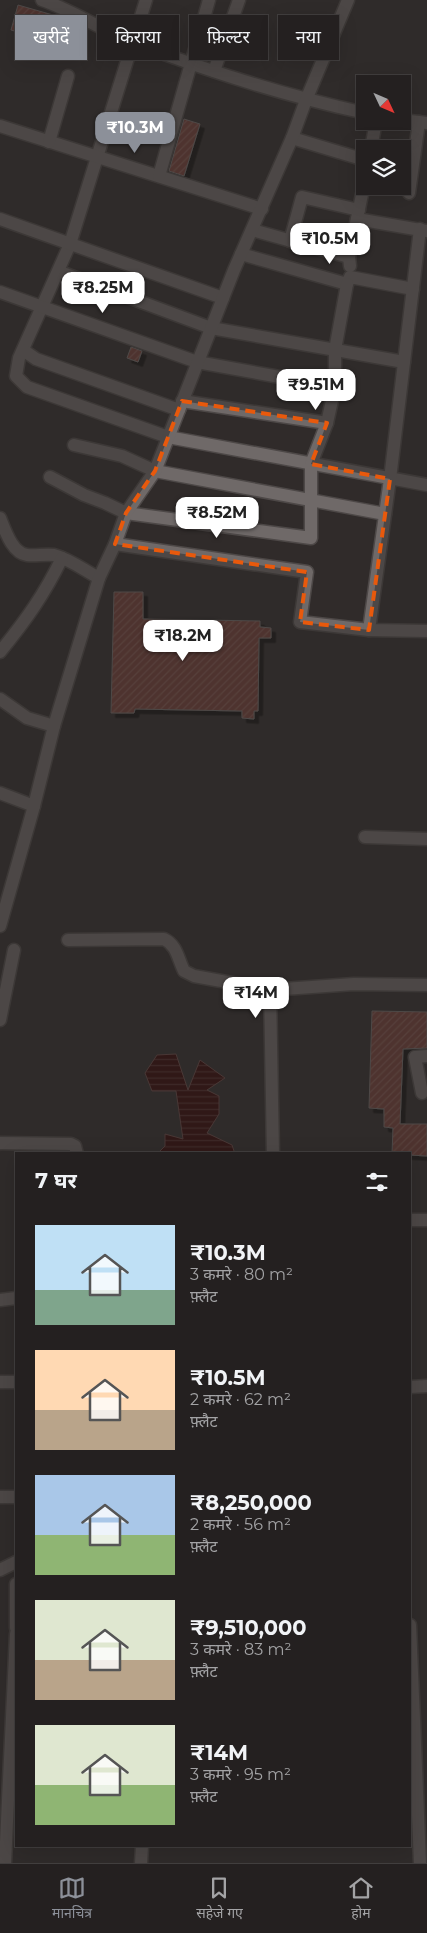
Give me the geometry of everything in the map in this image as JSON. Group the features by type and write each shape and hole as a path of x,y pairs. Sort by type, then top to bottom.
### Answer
{"street":[{"path":"44,0 97,25"},
{"path":"142,15 146,0"},
{"path":"159,176 193,63 209,0"},
{"path":"214,71 239,0"},
{"path":"0,926 34,806 54,726 99,578 115,544 126,513 155,471 210,328 292,138 348,0"},
{"path":"179,58 306,100 356,111"},
{"path":"129,60 70,244 19,358 16,376 27,387 168,437 427,485"},
{"path":"49,142 68,76"},
{"path":"411,183 423,123"},
{"path":"0,126 262,209"},
{"path":"292,138 356,157"},
{"path":"50,477 84,496 106,503 126,513 312,538 311,464 327,423 335,386 335,350 362,195"},
{"path":"290,241 302,197 358,215 423,230 413,289 390,479 369,630"},
{"path":"0,219 223,298"},
{"path":"252,230 350,257"},
{"path":"241,254 348,280 413,289"},
{"path":"66,274 210,328 404,362"},
{"path":"0,292 197,362 335,386"},
{"path":"23,350 36,359 180,406 327,423"},
{"path":"74,445 122,456 155,471 385,514"},
{"path":"0,518 9,538 16,548 24,554 52,555 62,558 99,578"},
{"path":"115,544 307,572 300,622 369,630 427,631"},
{"path":"0,652 26,620 45,591 62,558"},
{"path":"0,699 27,718 54,726"},
{"path":"0,793 34,806"},
{"path":"365,837 427,839"},
{"path":"68,940 164,939 170,942 176,949 184,971 194,976 270,990 354,984 427,985"},
{"path":"0,1020 14,950"},
{"path":"270,990 273,1152"},
{"path":"422,1093 415,1057 427,1056"},
{"path":"0,1143 71,1144 75,1146 77,1152"},
{"path":"411,1220 427,1220"},
{"path":"0,1300 15,1298"},
{"path":"0,1382 15,1382"},
{"path":"411,1387 427,1386"},
{"path":"0,1497 15,1497"},
{"path":"0,1570 15,1562"},
{"path":"5,1863 12,1777 15,1670"},
{"path":"411,1673 414,1813 420,1863"},
{"path":"142,1847 142,1863"}],"highlighted area":[{"path":"182,401 327,423 311,464 390,479 369,630 300,622 307,572 115,544 126,513 155,471"}],"shaded area":[{"path":"176,1054 188,1090 200,1060 225,1078 207,1090 219,1096 219,1114 207,1133 232,1145 234,1152 159,1152 165,1146 165,1134 183,1139 176,1091 152,1091 145,1073 157,1055"}],"building":[{"path":"18,5 53,15 15,15"},
{"path":"15,16 15,31 11,30"},
{"path":"184,119 200,124 184,176 169,171"},
{"path":"131,347 142,351 138,362 127,358"},
{"path":"114,592 143,592 143,619 260,621 260,627 271,628 271,638 259,638 258,711 254,711 254,719 242,718 242,711 135,709 134,713 111,713"},
{"path":"372,1011 427,1012 427,1048 403,1049 400,1124 427,1124 427,1156 411,1155 411,1152 392,1152 393,1128 384,1127 384,1109 369,1108"}]}
